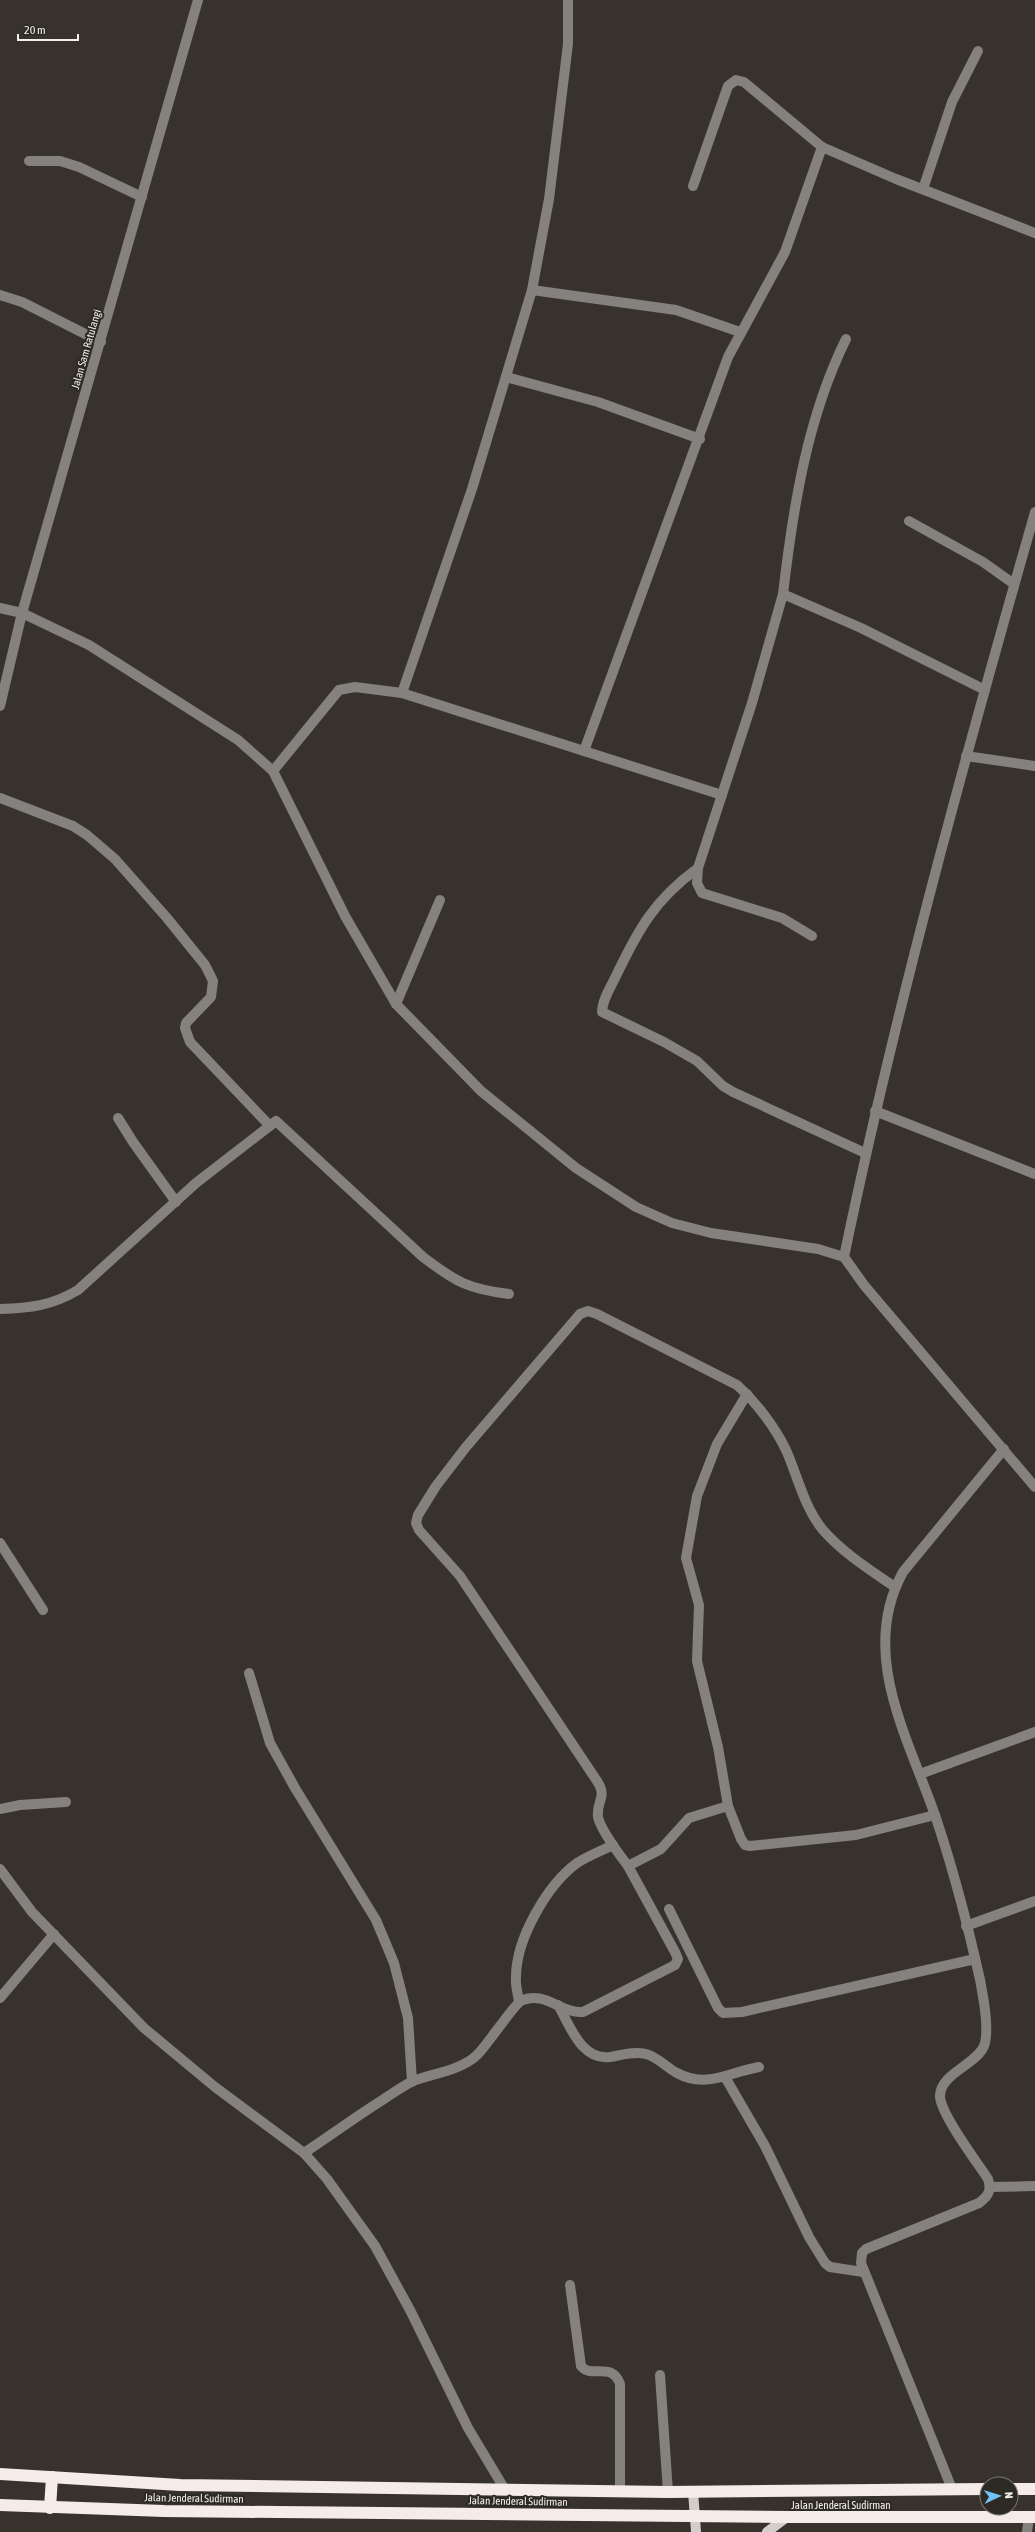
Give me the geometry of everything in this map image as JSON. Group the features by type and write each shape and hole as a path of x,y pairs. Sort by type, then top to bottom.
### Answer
{"highway":[{"name":"Jalan Jenderal Sudirman","path":"0,2474 180,2485 504,2488 668,2492 979,2489"},
{"path":"50,2508 52,2478"},
{"path":"1019,2488 1035,2488"},
{"name":"Jalan Jenderal Sudirman","path":"0,2505 171,2512 931,2518 1032,2517"}],"main road":[{"path":"693,2491 696,2532"},
{"path":"766,2532 787,2517"}],"street":[{"name":"Jalan Sam Ratulangi","path":"0,706 22,613 198,0"},
{"path":"402,693 472,490 532,290 549,199 567,51 570,15 568,0"},
{"path":"923,189 952,102 978,51"},
{"path":"693,186 728,86 736,80 744,82 822,146 923,189 1035,233"},
{"path":"584,751 700,438 728,357 740,332 785,252 822,146"},
{"path":"29,161 60,162 79,167 142,198"},
{"path":"532,290 676,310 740,332"},
{"path":"0,295 22,302 101,342"},
{"path":"812,936 782,918 702,893 697,883 698,868 752,704 783,594 791,526 804,467 830,371 846,339"},
{"path":"506,377 598,402 700,438"},
{"path":"844,1257 875,1111 966,756 1035,512"},
{"path":"909,521 984,562 1014,584"},
{"path":"783,594 861,628 985,690"},
{"path":"0,608 22,613 89,645 116,661 238,740 273,771 342,909 396,1004 481,1091 576,1168 636,1207 672,1223 711,1233 818,1250 844,1257 864,1285 1035,1487"},
{"path":"273,771 339,690 355,687 402,693 722,795"},
{"path":"966,756 1035,766"},
{"path":"0,798 73,826 87,835 115,859 205,965 213,981 211,997 186,1023 185,1028 190,1042 270,1126"},
{"path":"698,868 674,885 642,924 611,986 602,1012 664,1042 697,1061 723,1086 732,1092 865,1153"},
{"path":"396,1004 440,900"},
{"path":"875,1111 1035,1174"},
{"path":"118,1118 132,1142 176,1202"},
{"path":"0,1309 27,1308 58,1302 78,1290 196,1183 276,1121 423,1257 448,1276 476,1290 509,1294"},
{"path":"678,1959 628,1866 613,1845 598,1818 602,1789 460,1576 417,1528 417,1518 432,1491 466,1447 584,1312 597,1314 724,1377 747,1394 786,1450 803,1496 824,1530 860,1563 895,1587"},
{"path":"747,1394 717,1444 697,1496 686,1558 699,1605 697,1661 718,1747 728,1806 741,1839 745,1845 750,1846 856,1835 935,1815"},
{"path":"952,2489 905,2368 860,2272 861,2256 866,2249 979,2203 986,2198 990,2187 988,2179 946,2113 941,2100 944,2086 977,2055 984,2044 985,2024 975,1959 935,1815 902,1728 886,1673 885,1632 887,1613 895,1587 903,1572 1004,1449"},
{"path":"0,1543 43,1610"},
{"path":"249,1673 270,1743 295,1788 376,1920 394,1963 408,2018 412,2082"},
{"path":"920,1774 1035,1732"},
{"path":"0,1809 20,1805 66,1802"},
{"path":"628,1866 661,1849 689,1818 728,1806"},
{"path":"304,2153 362,2113 412,2082 443,2072 476,2057 501,2028 518,2002 516,1978 521,1945 544,1900 559,1880 578,1863 613,1845"},
{"path":"0,1869 32,1912 144,2028 215,2087 304,2153 327,2179 374,2246 410,2310 468,2428 504,2488"},
{"path":"966,1926 1035,1901"},
{"path":"669,1909 718,2008 730,2014 975,1959"},
{"path":"0,1998 54,1934"},
{"path":"518,2002 534,1998 558,2005 575,2013 587,2011 673,1967 678,1959 691,1954"},
{"path":"558,2005 584,2049 593,2055 605,2057 642,2053 652,2056 676,2073 694,2080 728,2076 755,2068"},
{"path":"728,2076 772,2159 815,2247 830,2267 860,2272"},
{"path":"990,2187 1035,2186"},
{"path":"570,2284 581,2366 585,2369 612,2373 616,2375 620,2384 620,2491"},
{"path":"660,2375 668,2492"},
{"path":"1027,2532 1032,2517"}]}
